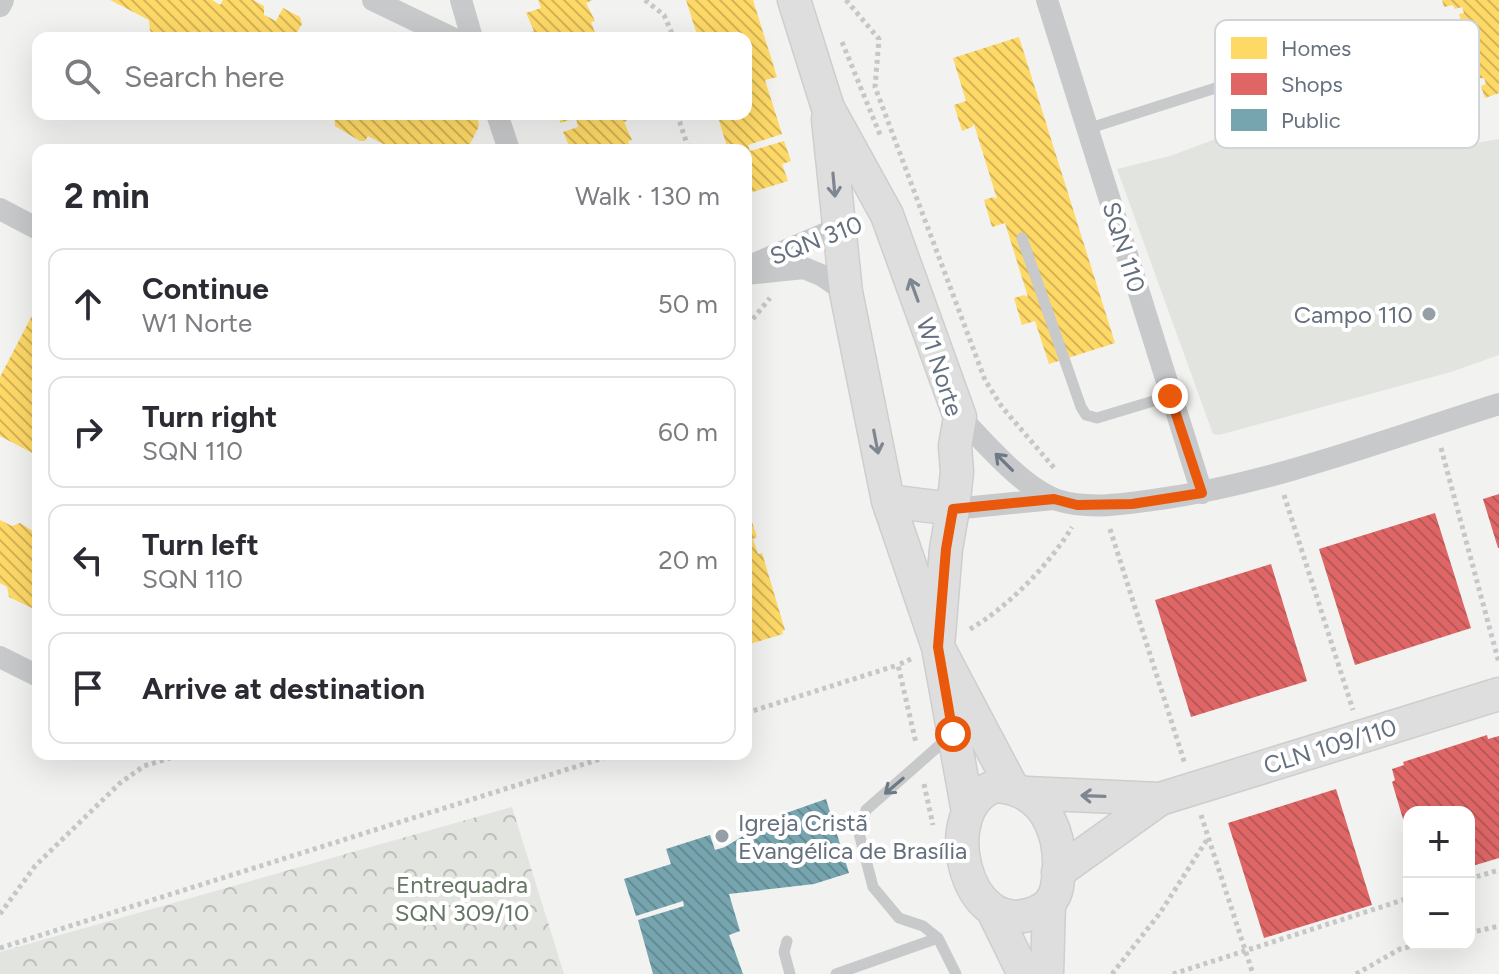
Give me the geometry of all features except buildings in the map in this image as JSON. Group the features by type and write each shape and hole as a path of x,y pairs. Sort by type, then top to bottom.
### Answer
{"street":[{"path":"0,6 3,0"},
{"path":"373,0 440,32"},
{"path":"461,0 470,32"},
{"name":"W1 Norte","path":"794,0 828,108 887,215 960,417 938,647 1020,790"},
{"name":"SQN 110","path":"1047,0 1202,493"},
{"name":"W1 Norte","path":"828,108 846,292 888,501 938,647 968,812"},
{"path":"499,120 507,144"},
{"path":"0,209 32,226"},
{"name":"SQN 310","path":"752,264 838,228 887,215"},
{"path":"752,273 804,268 846,292"},
{"path":"960,417 1016,473 1054,499 1077,505 1132,504 1202,493 1277,475 1499,404"},
{"path":"888,501 953,509 1054,499"},
{"path":"0,657 32,673"},
{"name":"CLN 109/110","path":"1058,872 1160,799 1499,694"},
{"path":"996,786 1020,790 1042,807 1056,834 1059,854 1057,890 1049,904 1025,916 1005,915 978,899 969,879 963,833 968,812 979,794 996,786"},
{"name":"CLN 109/110","path":"1020,790 1160,799"},
{"path":"1047,974 1049,904"},
{"path":"992,909 1024,974"}],"lane":[{"path":"1087,129 1215,88"},
{"path":"1022,238 1086,415 1097,418 1170,396"},
{"path":"953,734 866,810 859,833 873,887 899,918 923,926 938,938 956,974"},
{"path":"836,974 938,938"},
{"path":"787,941 784,952 790,974"}],"path":[{"path":"645,0 664,15 671,32"},
{"path":"679,120 687,144"},
{"path":"1434,424 1499,663"},
{"path":"1277,475 1362,736"},
{"path":"1102,504 1253,974"},
{"path":"752,711 898,665"},
{"path":"0,914 35,866 120,783 144,766 164,760"},
{"path":"0,948 597,760"},
{"path":"1112,974 1160,913 1208,837"},
{"path":"1472,878 1499,870"},
{"path":"1173,974 1403,900"},
{"path":"1475,932 1499,926"},
{"path":"1356,974 1403,948"}],"green space":[{"path":"1215,139 1215,148 1479,148 1479,142 1499,139 1499,355 1451,372 1219,435 1213,434 1117,169 1170,156"},
{"name":"Entrequadra SQN 309/10","path":"512,807 564,974 0,974 0,952"}],"place":[{"name":"Campo 110","path":"1429,314"},
{"name":"Igreja Cristã Evangélica de Brasília","path":"722,836"}],"route":[{"path":"953,734 938,647 946,549 953,509 1054,499 1077,505 1132,504 1202,493 1170,396"}]}
